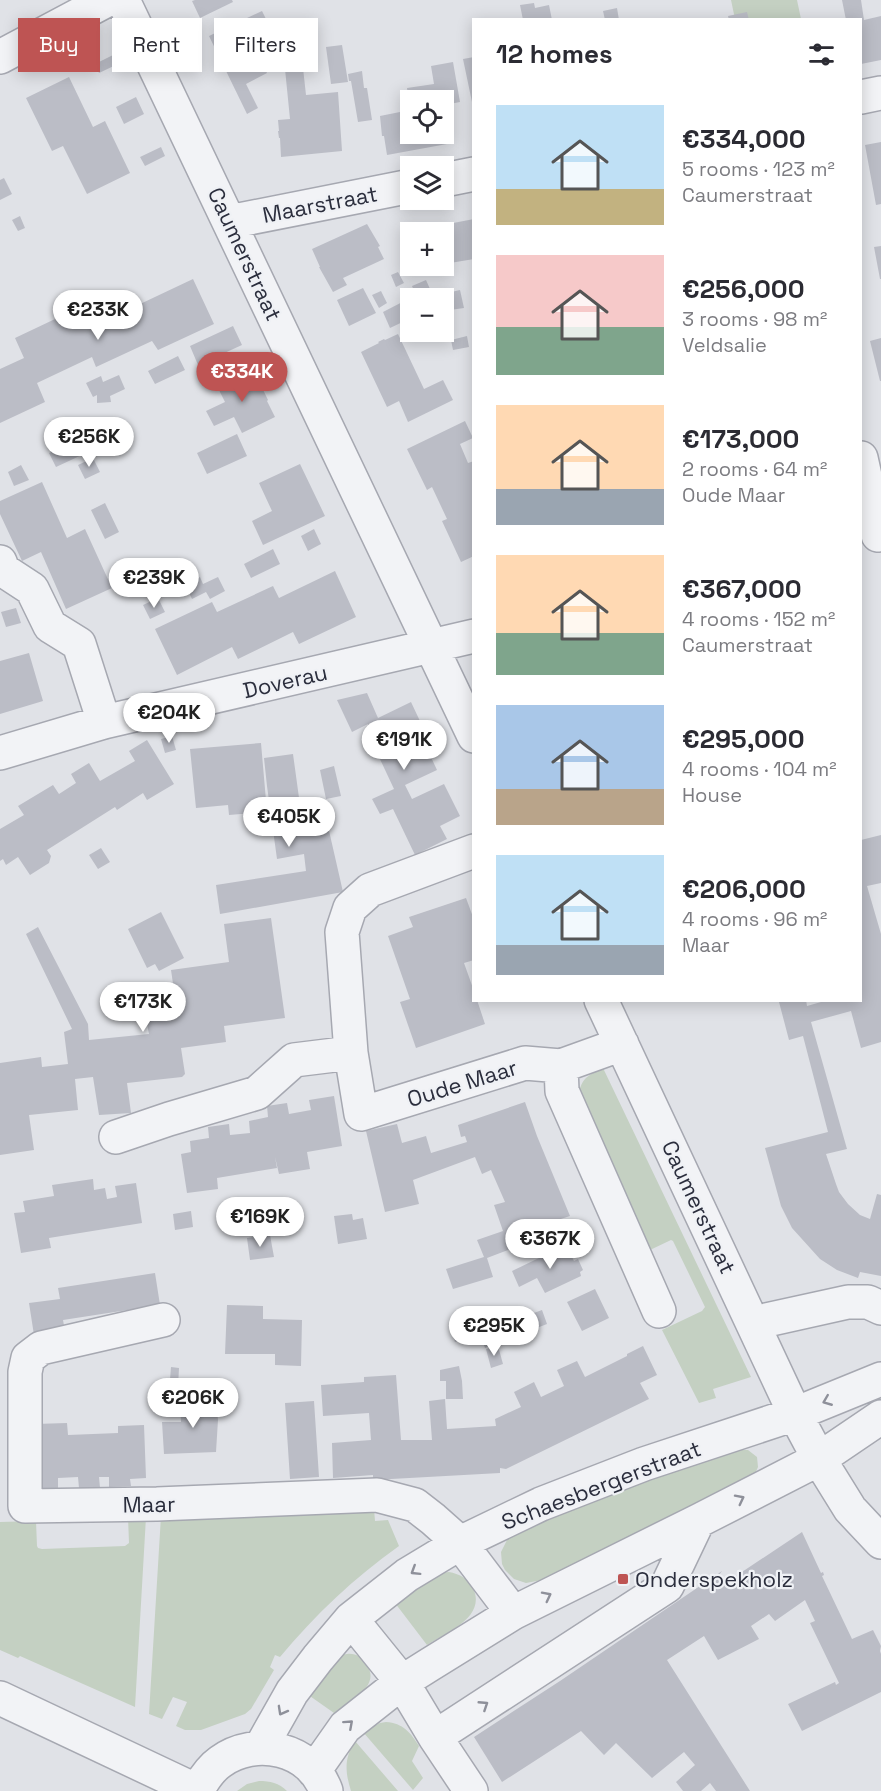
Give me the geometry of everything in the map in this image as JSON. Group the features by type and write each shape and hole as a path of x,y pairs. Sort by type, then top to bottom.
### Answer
{"street":[{"path":"0,57 107,0"},
{"name":"Caumerstraat","path":"123,0 472,732"},
{"path":"862,97 881,93"},
{"path":"454,178 472,174"},
{"name":"Maarstraat","path":"230,222 400,188"},
{"path":"862,464 873,536"},
{"path":"0,562 3,570 32,589 50,626 79,644 104,722"},
{"name":"Doverau","path":"0,753 104,722 472,636"},
{"name":"Oude Maar","path":"472,852 370,890 350,908 342,932 351,1053 362,1114 525,1063 561,1066 622,1044"},
{"name":"Caumerstraat","path":"602,1002 795,1414 850,1509 881,1542"},
{"path":"116,1137 257,1093 294,1060 351,1053"},
{"path":"561,1066 562,1091 659,1311"},
{"path":"753,1323 848,1302 868,1302 881,1308"},
{"name":"Maar","path":"163,1320 41,1347 28,1358 25,1372 25,1506 156,1504 377,1495 415,1505 433,1519 460,1543 513,1613"},
{"name":"Schaesbergerstraat","path":"261,1747 292,1692 351,1619 407,1575 460,1543 541,1504 633,1468 795,1414 881,1379"},
{"path":"0,1698 197,1791 206,1775 219,1762 246,1749 261,1747 281,1750 299,1758 320,1781 345,1727 402,1682 513,1613 819,1459 881,1417"},
{"path":"435,1737 667,1586 698,1521"},
{"path":"351,1619 402,1682 471,1791"}],"green space":[{"path":"731,0 797,0 801,18 735,18"},
{"path":"603,1068 751,1377 713,1389 716,1398 699,1403 662,1330 702,1311 705,1307 673,1241 650,1250 579,1092 585,1079"},
{"path":"740,1450 748,1450 757,1457 758,1467 754,1476 703,1503 542,1580 526,1583 514,1579 502,1564 501,1552 508,1538 566,1507"},
{"path":"374,1509 375,1521 388,1520 399,1546 336,1598 280,1657 275,1655 270,1667 274,1670 251,1709 245,1714 201,1730 185,1730 176,1726 187,1702 173,1697 162,1719 149,1714 161,1516"},
{"path":"128,1517 146,1517 135,1707 20,1656 18,1658 0,1650 0,1522 36,1521 37,1546 42,1549 125,1546 129,1543"},
{"path":"449,1572 469,1582 476,1598 474,1607 470,1616 462,1623 427,1645 395,1603 439,1573"},
{"path":"341,1655 356,1655 366,1664 370,1672 370,1679 362,1693 334,1713 307,1694"},
{"path":"386,1722 397,1724 406,1730 419,1746 412,1761 423,1778 413,1790 363,1732"},
{"path":"355,1741 398,1791 351,1791 347,1765 349,1753"},
{"path":"259,1781 274,1783 287,1791 237,1791 247,1784"}],"building":[{"path":"232,0 233,2 200,18 192,1"},
{"path":"842,0 861,0 864,20 881,16 881,60 862,64 862,18 846,18"},
{"path":"534,3 535,8 549,5 552,18 523,18 520,5"},
{"path":"617,8 619,18 605,18 603,11"},
{"path":"262,11 266,18 247,18"},
{"path":"747,12 748,18 728,18 728,16"},
{"path":"214,34 214,46 209,36"},
{"path":"342,45 348,82 331,84 326,47"},
{"path":"112,56 112,67 99,73 100,62"},
{"path":"472,57 472,102 463,59"},
{"path":"453,62 460,102 454,103 454,90 407,90 407,88 434,84 431,66"},
{"path":"362,71 372,120 358,122 348,74"},
{"path":"227,72 267,73 246,84 258,108 247,114"},
{"path":"285,72 303,72 306,95 338,92 342,151 281,157 278,120 290,119"},
{"path":"69,77 93,127 105,121 130,173 87,194 63,146 52,151 26,98"},
{"path":"136,97 144,114 124,124 116,107"},
{"path":"400,112 400,144 447,144 387,155 380,116"},
{"path":"881,142 881,204 876,205 865,145"},
{"path":"161,147 165,156 145,166 140,157"},
{"path":"4,178 12,194 0,200 0,180"},
{"path":"20,216 25,228 18,231 12,220"},
{"path":"472,219 472,259 454,262 454,223"},
{"path":"367,224 380,246 378,247 384,259 343,278 347,285 333,292 312,249"},
{"path":"881,246 881,279 880,279 874,247"},
{"path":"398,272 404,283 396,287 391,275"},
{"path":"193,279 214,324 158,350 152,341 96,367 92,357 37,383 45,402 0,423 0,369 24,358 15,338 72,311 77,322 133,295 138,305"},
{"path":"426,280 430,288 413,288 412,286"},
{"path":"363,288 376,313 349,326 337,300"},
{"path":"460,290 464,308 454,309 454,291"},
{"path":"381,291 387,303 379,308 372,295"},
{"path":"400,303 400,323 390,328 383,312"},
{"path":"233,326 242,345 198,365 190,346"},
{"path":"398,334 424,389 443,380 453,400 408,422 399,401 387,407 361,352"},
{"path":"467,336 469,347 453,350 451,342 454,342 454,339"},
{"path":"881,338 881,381 880,381 870,341"},
{"path":"178,356 185,370 155,384 148,371"},
{"path":"253,369 275,417 242,433 234,417 214,426 206,411 225,402 217,386"},
{"path":"119,375 125,389 110,396 111,402 97,403 97,395 93,397 86,383 101,376 103,382"},
{"path":"465,421 472,436 472,438 460,444 468,463 472,462 472,557 461,562 442,521 447,519 432,487 427,490 407,449"},
{"path":"237,434 247,456 207,474 197,453"},
{"path":"80,439 86,453 56,467 49,453"},
{"path":"93,458 100,472 85,479 78,465"},
{"path":"300,464 325,516 263,545 252,521 272,511 259,483"},
{"path":"21,465 29,480 14,486 8,472"},
{"path":"42,482 67,538 85,529 112,588 66,609 41,552 22,561 0,514 0,501"},
{"path":"105,503 119,532 105,539 91,510"},
{"path":"314,529 321,544 308,551 301,536"},
{"path":"273,549 280,564 251,578 244,564"},
{"path":"133,562 140,575 125,582 119,569"},
{"path":"335,571 356,617 299,644 293,632 238,659 232,647 177,675 155,629 212,602 217,612 273,586 279,598"},
{"path":"200,577 203,584 218,577 225,591 210,599 206,592 192,599 185,584"},
{"path":"158,598 165,612 150,619 143,605"},
{"path":"16,608 21,623 6,627 1,612"},
{"path":"29,653 43,701 0,714 0,661"},
{"path":"367,693 378,718 411,702 427,736 422,738 437,770 405,785 412,799 444,784 460,816 440,826 447,839 415,855 393,809 380,814 372,799 394,789 379,757 384,755 368,724 352,732 337,700"},
{"path":"172,736 176,750 165,753 161,739"},
{"path":"147,740 174,784 147,800 143,793 117,810 115,807 47,850 51,856 49,863 30,875 18,857 6,865 3,859 0,861 0,829 24,815 18,806 53,785 59,794 76,783 71,774 89,763 100,781 135,761 129,751"},
{"path":"261,743 267,812 229,815 228,805 196,808 190,749"},
{"path":"293,754 300,805 322,800 343,892 220,914 216,885 306,871 304,854 277,859 267,786 264,758"},
{"path":"334,766 341,796 326,799 320,770"},
{"path":"881,835 881,883 867,886 881,934 881,1042 861,1048 851,1011 811,1022 847,1149 826,1154 839,1192 860,1215 870,1219 877,1194 881,1195 881,1276 860,1272 858,1278 837,1270 820,1259 792,1228 781,1206 765,1148 828,1132 803,1036 789,1040 779,1002 806,1002 807,1006 821,1002 862,1002 862,840"},
{"path":"101,848 110,862 98,869 89,855"},
{"path":"466,898 472,914 472,961 464,963 472,985 472,1002 478,1002 485,1024 416,1048 400,1002 410,999 388,936 413,927 409,917"},
{"path":"161,912 184,958 159,971 155,964 147,968 128,929"},
{"path":"271,918 285,1018 224,1026 226,1042 181,1048 185,1074 182,1077 127,1083 131,1113 99,1115 93,1077 75,1079 78,1110 29,1115 34,1150 0,1155 0,1063 41,1057 42,1067 68,1064 64,1032 72,1029 26,934 38,927 88,1024 89,1040 149,1034 144,1009 176,1004 171,970 229,962 224,924"},
{"path":"334,1096 342,1146 307,1152 310,1169 279,1174 275,1157 277,1168 217,1178 218,1189 187,1193 181,1154 191,1152 190,1141 209,1138 208,1127 229,1124 230,1135 250,1133 249,1121 268,1117 267,1106 287,1103 289,1114 311,1110 309,1100"},
{"path":"525,1102 570,1216 527,1230 532,1241 487,1258 493,1277 453,1289 446,1269 484,1257 477,1240 503,1231 494,1205 505,1202 491,1170 482,1174 475,1157 413,1180 419,1204 385,1212 366,1131 397,1124 402,1143 426,1136 431,1153 467,1142 465,1136 461,1137 458,1125"},
{"path":"93,1179 94,1190 105,1188 107,1199 117,1197 115,1186 136,1183 142,1223 49,1238 51,1248 21,1253 14,1213 25,1212 23,1201 54,1196 52,1185"},
{"path":"300,1208 302,1221 287,1223 285,1210"},
{"path":"191,1211 193,1227 175,1230 173,1214"},
{"path":"266,1212 267,1223 256,1225 254,1214"},
{"path":"352,1214 353,1220 363,1218 367,1239 338,1244 334,1216"},
{"path":"270,1235 274,1257 250,1260 247,1238"},
{"path":"566,1245 574,1261 578,1259 583,1270 580,1272 581,1276 545,1293 537,1278 519,1287 512,1271"},
{"path":"155,1273 160,1305 63,1320 65,1331 34,1335 29,1303 60,1299 58,1288"},
{"path":"595,1289 609,1318 582,1331 567,1302"},
{"path":"227,1305 263,1306 263,1319 302,1320 301,1366 275,1365 275,1354 225,1354"},
{"path":"542,1310 547,1324 529,1331 523,1317"},
{"path":"515,1320 521,1334 511,1338 505,1324"},
{"path":"468,1324 472,1336 455,1342 451,1330"},
{"path":"490,1330 495,1344 485,1348 480,1333"},
{"path":"498,1346 503,1364 491,1368 486,1349"},
{"path":"643,1346 657,1375 640,1383 649,1399 506,1469 500,1468 500,1473 373,1480 373,1475 333,1478 332,1443 371,1440 369,1413 323,1416 321,1385 364,1382 364,1377 396,1375 401,1440 432,1440 429,1401 445,1399 447,1429 496,1426 495,1419 521,1407 514,1392 534,1382 541,1397 564,1386 557,1370 577,1361 585,1377"},
{"path":"459,1366 463,1399 446,1399 446,1381 440,1381 440,1370"},
{"path":"171,1367 179,1368 177,1405 168,1405"},
{"path":"180,1399 216,1400 218,1420 216,1452 164,1454 162,1422 181,1422"},
{"path":"314,1401 319,1477 290,1479 285,1403"},
{"path":"67,1423 68,1435 118,1433 118,1426 144,1425 146,1478 130,1479 131,1486 109,1487 109,1477 99,1477 100,1488 79,1488 78,1477 58,1478 58,1489 37,1490 35,1424"},
{"path":"802,1532 821,1573 823,1572 822,1576 852,1639 873,1630 881,1646 881,1692 802,1731 788,1704 835,1682 836,1685 839,1683 810,1623 815,1621 805,1600 775,1621 769,1614 751,1626 759,1639 718,1660 704,1636 667,1660 750,1791 716,1791 710,1783 701,1791 683,1791 676,1782 695,1765 684,1752 652,1778 616,1743 604,1755 581,1731 502,1782 474,1737 722,1571 719,1575 724,1584"}],"place":[{"name":"Onderspekholz","path":"623,1579"}]}
